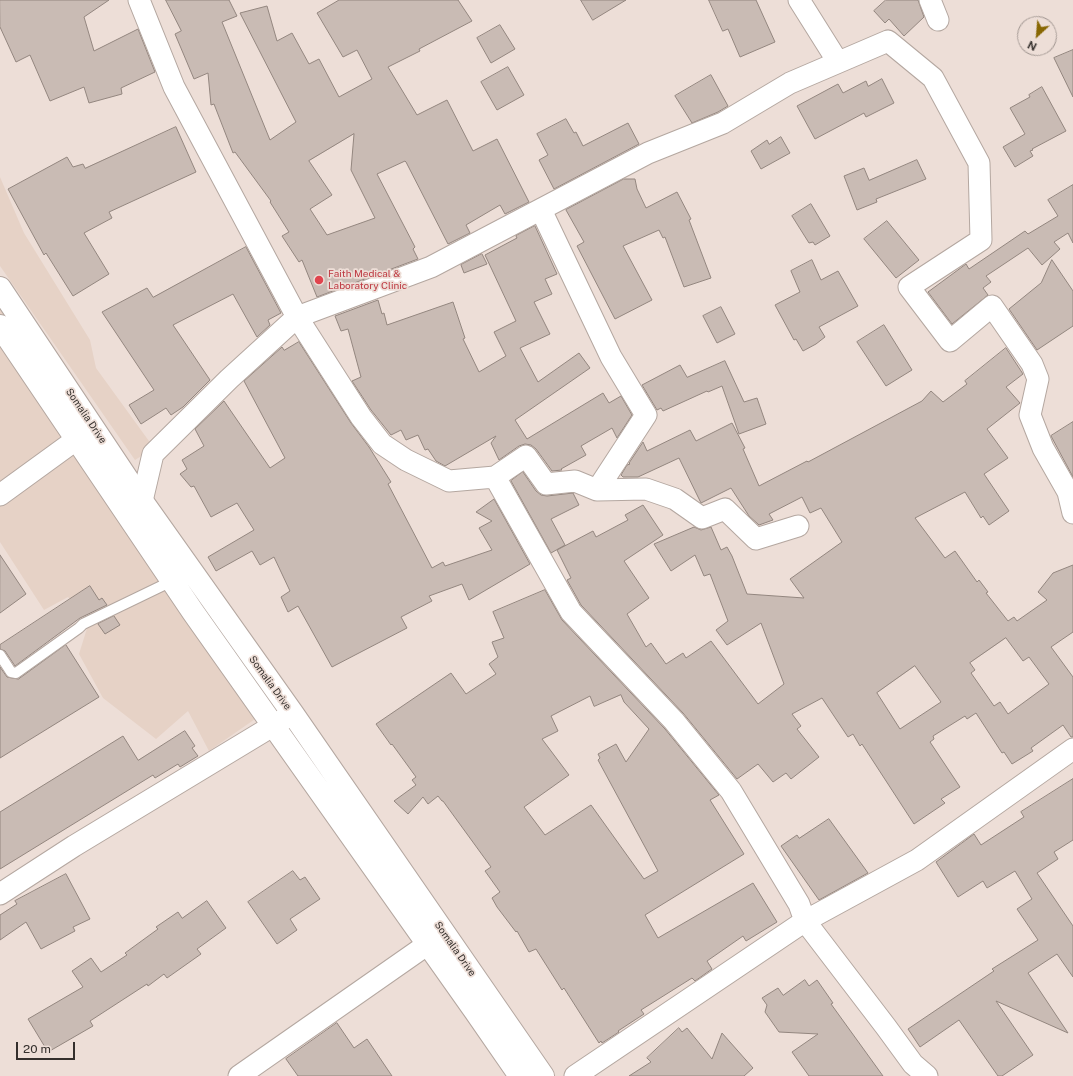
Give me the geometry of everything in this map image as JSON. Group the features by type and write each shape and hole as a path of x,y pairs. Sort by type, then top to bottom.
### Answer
{"main road":[{"name":"Somalia Drive","path":"0,288 142,501 293,714 543,1076"},
{"name":"Somalia Drive","path":"0,326 172,581 520,1076"}],"street":[{"path":"139,0 174,87 297,317 361,417 382,444 406,460 449,481 495,477 526,456 546,484 575,481 597,490 646,489 675,499 702,518 726,509 756,539 798,526"},
{"path":"799,0 838,62"},
{"path":"930,0 938,20"},
{"path":"142,501 153,454 229,379 297,317 431,267 648,153 723,123 790,83 888,40 933,78 978,163 981,240 909,287 950,342 992,306 1032,364 1038,379 1030,415 1043,448 1068,492 1073,513"},
{"path":"540,210 611,357 646,415 597,490"},
{"path":"0,496 77,439"},
{"path":"495,477 571,612 674,721 731,791 799,904 805,921 913,1064 927,1076"},
{"path":"0,894 74,846 293,714"},
{"path":"575,1076 805,921 917,860 1073,749"},
{"path":"239,1076 428,944"}],"lane":[{"path":"0,655 11,672 16,673 83,624 172,581"}],"shaded area":[{"path":"0,177 24,233 90,340 96,368 154,448 135,460 0,266"},
{"path":"0,304 268,710 209,751 188,711 156,739 103,698 79,654 89,622 68,597 44,610 0,542"}],"building":[{"path":"0,0 109,0 84,17 94,51 138,29 155,72 121,88 122,94 89,103 84,87 50,101 30,55 16,62 0,27"},
{"path":"166,0 229,0 237,16 222,22 270,140 296,122 240,13 267,6 277,41 292,33 309,64 319,59 339,97 372,79 357,50 343,57 317,13 339,0 458,0 472,21 419,49 420,51 388,67 417,115 447,100 473,151 497,139 529,202 505,214 500,205 466,225 470,233 448,244 405,161 377,174 415,247 413,249 418,259 317,297 302,260 299,262 282,236 289,232 270,202 271,201 235,152 233,153 214,104 211,105 208,73 194,79 175,34 181,31","holes":["354,134 351,170 375,218 327,235 310,209 332,195 309,161"]},
{"path":"581,0 626,0 593,20"},
{"path":"709,0 756,0 775,42 740,57 728,29 723,31"},
{"path":"886,0 918,0 924,17 904,36 889,19 885,23 874,11"},
{"path":"500,25 515,49 491,63 477,38"},
{"path":"1073,50 1073,97 1054,58"},
{"path":"508,67 524,95 497,110 481,82"},
{"path":"711,75 728,106 692,123 675,96"},
{"path":"882,79 894,103 866,117 864,113 815,139 797,106 838,84 843,93 866,81 868,86"},
{"path":"1042,87 1066,131 1032,149 1033,150 1030,151 1033,156 1015,167 1003,147 1025,134 1010,108 1030,97 1029,95"},
{"path":"566,119 574,133 576,132 583,146 628,123 639,144 554,189 539,160 548,155 537,134"},
{"path":"176,127 196,172 109,212 112,218 84,233 109,274 73,296 46,253 44,255 8,189 67,157 73,167 83,164 85,168"},
{"path":"781,137 790,153 761,169 751,151 767,140 769,144"},
{"path":"917,160 926,179 876,199 877,202 857,210 844,176 864,168 869,180"},
{"path":"624,179 635,179 637,189 646,208 677,192 691,219 689,220 711,278 684,287 665,237 663,238 659,230 623,246 652,300 615,319 577,246 584,242 566,210"},
{"path":"1073,185 1073,243 1068,233 1054,242 1060,249 1042,265 1028,248 986,276 991,282 983,288 988,295 952,324 928,292 966,264 969,269 1025,231 1028,234 1058,216 1048,200"},
{"path":"811,204 830,236 815,245 813,242 809,243 792,216"},
{"path":"887,221 919,260 896,278 864,239"},
{"path":"535,226 557,274 545,279 552,294 534,302 550,334 520,348 538,382 579,353 590,368 515,420 527,439 603,393 609,403 621,396 632,415 617,438 612,428 581,446 586,455 561,469 562,470 552,471 536,449 531,445 525,444 519,446 499,460 491,443 496,436 445,466 436,461 428,449 425,450 418,435 406,440 401,430 391,435 371,410 352,381 361,377 348,329 341,331 335,316 378,300 382,314 384,313 387,325 453,302 465,338 463,339 479,372 506,356 494,332 516,321 485,255 517,238 516,236"},
{"path":"246,247 281,313 268,320 270,325 257,337 233,294 173,325 210,380 183,407 171,415 166,408 141,424 129,405 154,390 102,312 147,288 153,297"},
{"path":"482,254 487,264 464,273 461,265"},
{"path":"812,260 821,280 838,271 858,306 819,327 825,337 803,351 796,339 794,340 775,305 800,292 791,271"},
{"path":"1052,260 1073,291 1073,326 1037,350 1009,309 1041,283"},
{"path":"721,307 735,334 717,343 703,316"},
{"path":"884,325 912,370 886,386 857,342"},
{"path":"299,342 391,482 388,484 432,568 443,562 445,566 492,550 479,528 492,521 476,512 494,499 530,564 469,600 462,584 429,596 432,601 401,617 407,628 332,667 298,606 288,612 281,597 290,591 274,557 260,565 252,551 216,571 208,557 254,530 237,503 211,517 194,486 191,487 180,474 187,469 182,460 204,446 195,429 224,401 270,468 285,458 244,381 282,347 284,350"},
{"path":"1006,348 1023,374 1006,387 1020,403 987,429 1008,458 984,474 1009,511 989,525 983,516 981,518 965,492 915,518 945,558 955,551 977,582 979,580 988,592 986,593 1008,621 1014,617 1017,621 1047,600 1038,592 1053,573 1073,565 1073,632 1051,647 1073,677 1073,737 1071,737 1063,725 1031,748 1033,751 1012,764 1004,752 1002,753 976,713 967,719 965,716 933,736 934,739 930,742 960,787 941,799 945,803 914,824 862,744 860,746 853,734 848,737 822,698 792,714 801,726 797,729 819,757 791,779 786,773 773,782 758,764 737,779 683,713 581,605 567,580 571,578 557,550 593,531 596,537 628,520 625,515 643,505 663,535 624,561 649,598 627,614 646,647 651,643 666,664 683,653 686,658 711,641 758,704 784,684 761,623 727,645 716,630 728,621 710,574 704,576 695,555 671,571 654,544 694,527 701,530 711,527 721,550 727,547 732,556 747,594 804,598 790,579 842,542 821,508 810,513 802,497 769,514 773,520 759,525 749,516 731,488 701,503 679,458 638,477 623,477 621,475 627,465 630,464 629,463 643,442 647,451 690,430 696,441 732,423 745,448 743,449 759,486 807,461 808,462 922,401 931,391 943,402 967,384 965,381","holes":["1006,638 1023,661 1029,657 1049,684 1008,714 1000,702 994,706 971,673 975,670 970,663","915,666 941,702 900,729 877,693"]},
{"path":"725,361 744,402 757,398 766,424 739,434 722,386 708,392 707,391 663,411 661,408 657,410 642,385 680,365 687,377"},
{"path":"1073,422 1073,477 1051,436"},
{"path":"523,472 536,491 541,495 547,496 573,493 579,505 551,519 565,545 551,553 511,481"},
{"path":"0,555 26,594 0,613"},
{"path":"90,586 99,600 102,598 107,605 80,618 15,666 5,651 0,649 0,645"},
{"path":"545,590 562,620 665,729 719,795 710,800 744,854 645,915 658,938 753,883 777,922 746,941 743,936 707,961 712,969 695,981 692,978 641,1010 644,1014 602,1043 601,1041 599,1043 564,988 562,990 536,949 529,952 517,931 516,932 497,907 492,898 500,892 485,871 491,867 443,801 438,796 428,804 423,797 408,814 394,801 416,785 412,780 416,777 376,724 451,673 466,694 496,674 489,664 498,657 492,642 504,638 493,612","holes":["621,695 624,702 649,729 626,762 616,744 598,754 600,758 598,760 658,871 644,879 591,805 545,835 524,807 569,775 542,739 558,731 551,716 590,696 594,706"]},
{"path":"114,616 120,625 105,634 98,624"},
{"path":"66,645 99,697 0,758 0,667 7,677 18,679"},
{"path":"185,731 195,746 192,748 198,756 180,767 178,764 155,778 153,775 0,869 0,812 123,736 138,760"},
{"path":"1073,779 1073,840 1054,852 1058,859 1037,873 1073,926 1073,977 1057,954 1028,973 1068,1033 996,1001 1033,1055 1002,1076 998,1076 959,1020 920,1047 908,1029 994,971 992,969 1038,940 1017,909 1032,899 1015,871 987,888 983,881 958,897 936,862 974,834 981,845 1024,817 1021,812"},
{"path":"829,819 868,873 819,900 781,846 797,835 799,838"},
{"path":"293,871 300,880 305,877 320,899 290,919 297,930 277,944 248,902"},
{"path":"66,874 90,919 73,927 75,931 41,949 26,922 0,940 0,915 17,904 15,901"},
{"path":"207,901 226,928 197,949 201,954 167,978 164,974 148,986 147,984 90,1021 93,1026 48,1052 28,1019 83,987 72,971 91,958 101,972 127,955 125,953 158,929 156,927 178,912 182,918"},
{"path":"805,980 809,986 817,980 833,1003 831,1004 883,1076 809,1076 792,1052 818,1034 779,1032 765,1012 767,1005 762,998 778,988 783,995"},
{"path":"337,1023 354,1048 367,1039 392,1076 298,1076 286,1059"},
{"path":"679,1028 682,1032 687,1028 712,1059 722,1033 753,1068 744,1076 629,1076 651,1062 647,1058"}],"place":[{"name":"Faith Medical & Laboratory Clinic","path":"319,280"}]}
